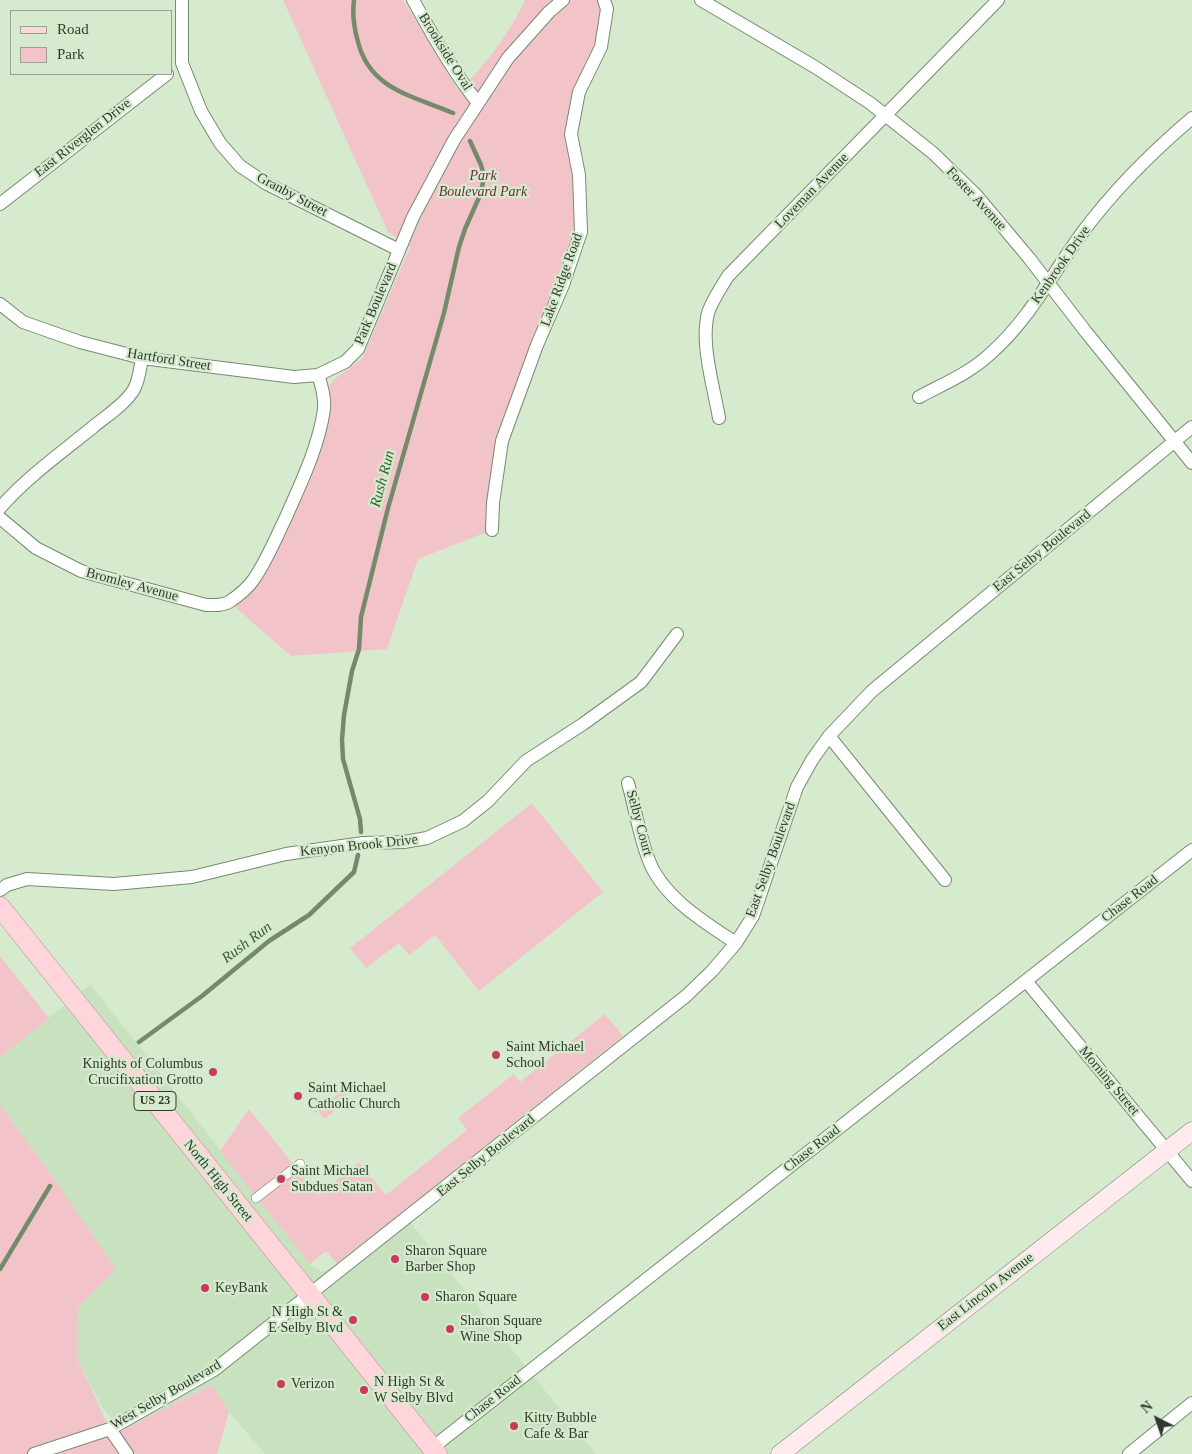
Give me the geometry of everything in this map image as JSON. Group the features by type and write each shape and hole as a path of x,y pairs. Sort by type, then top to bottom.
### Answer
{"main road":[{"name":"North High Street","path":"0,907 434,1451"},
{"name":"East Lincoln Avenue","path":"780,1454 1192,1131"}],"street":[{"name":"Granby Street","path":"182,0 182,63 201,111 220,143 240,166 267,184 399,250"},
{"name":"Brookside Oval","path":"413,0 431,32 478,103"},
{"name":"Park Boulevard","path":"318,375 345,362 358,349 413,217 446,155 508,58 549,12 563,0"},
{"name":"Lake Ridge Road","path":"492,530 493,503 502,441 537,345 563,285 581,232 579,175 571,134 579,92 600,47 607,10 604,0"},
{"name":"Foster Avenue","path":"701,0 815,67 870,103 933,153 977,196 1192,463"},
{"name":"Loveman Avenue","path":"720,418 707,352 706,332 708,312 716,294 728,276 998,0"},
{"path":"172,70 182,63"},
{"name":"East Riverglen Drive","path":"0,204 166,75"},
{"name":"Kenbrook Drive","path":"919,397 964,374 990,355 1015,329 1083,232 1107,202 1192,118"},
{"name":"Hartford Street","path":"0,304 23,322 80,342 142,358 294,377 318,375"},
{"path":"0,508 13,492 120,405 133,391 140,373 142,358"},
{"name":"Bromley Avenue","path":"0,518 36,548 80,571 206,605 226,603 236,597 254,579 271,550 300,487 315,444 324,408 324,393 318,375"},
{"name":"East Selby Boulevard","path":"310,1295 686,996 712,971 736,943 752,916 796,787 829,736 872,691 1192,427"},
{"name":"Kenyon Brook Drive","path":"0,890 7,885 27,879 114,884 192,877 286,854 363,843 404,842 427,838 462,821 488,801 526,762 641,682 678,634"},
{"path":"829,736 945,880"},
{"name":"Selby Court","path":"628,783 648,860 658,878 675,897 736,943"},
{"name":"Chase Road","path":"434,1451 1192,850"},
{"name":"Morning Street","path":"1026,981 1192,1182"},
{"path":"256,1198 300,1164"},
{"name":"West Selby Boulevard","path":"34,1454 110,1429 214,1370 310,1295"},
{"path":"1130,1454 1192,1403"},
{"path":"110,1429 127,1454"}],"shaded area":[{"path":"90,984 310,1264 322,1272 337,1264 402,1212 596,1454 265,1454 229,1412 212,1385 121,1431 100,1404 77,1359 78,1306 60,1187 0,1105 0,1058"}],"green space":[{"name":"Park Boulevard Park","path":"283,0 403,0 458,90 468,82 496,48 513,23 525,0 604,0 607,9 571,134 581,232 515,402 492,530 418,559 387,649 291,656 235,607 254,587 284,538 307,485 319,448 329,409 330,384 362,359 410,247 388,232"},
{"path":"532,803 603,892 479,991 435,935 409,955 399,943 366,968 350,948"},
{"path":"0,956 49,1018 0,1058"},
{"path":"605,1014 623,1036 337,1264 326,1251 310,1264 220,1151 249,1109 318,1195 359,1162 386,1195 467,1130 458,1118 514,1074 520,1082"},
{"path":"347,1087 351,1091 339,1101 342,1105 324,1119 318,1111 313,1112 323,1104 325,1105"},
{"path":"0,1105 60,1187 116,1269 78,1307 77,1359 110,1429 106,1438 212,1385 229,1412 217,1454 0,1454"}],"waterway":[{"name":"Rush Run","path":"354,0 354,27 364,58 372,71 395,89 453,113"},
{"name":"Rush Run","path":"361,832 360,819 343,759 344,715 352,671 359,649 361,617 388,508 444,313 459,247 481,193 484,176 470,141"},
{"name":"Rush Run","path":"139,1042 202,996 269,941 309,915 354,872 358,855"},
{"name":"Rush Run","path":"0,1269 50,1186"}],"place":[{"name":"Saint Michael School","path":"496,1055"},
{"name":"Knights of Columbus Crucifixation Grotto","path":"213,1072"},
{"name":"Saint Michael Catholic Church","path":"298,1096"},
{"name":"Saint Michael Subdues Satan","path":"281,1179"},
{"name":"Sharon Square Barber Shop","path":"395,1259"},
{"name":"KeyBank","path":"205,1288"},
{"name":"Sharon Square","path":"425,1297"},
{"name":"N High St & E Selby Blvd","path":"353,1320"},
{"name":"Sharon Square Wine Shop","path":"450,1329"},
{"name":"Verizon","path":"281,1384"},
{"name":"N High St & W Selby Blvd","path":"364,1390"},
{"name":"Kitty Bubble Cafe & Bar","path":"514,1426"}]}
